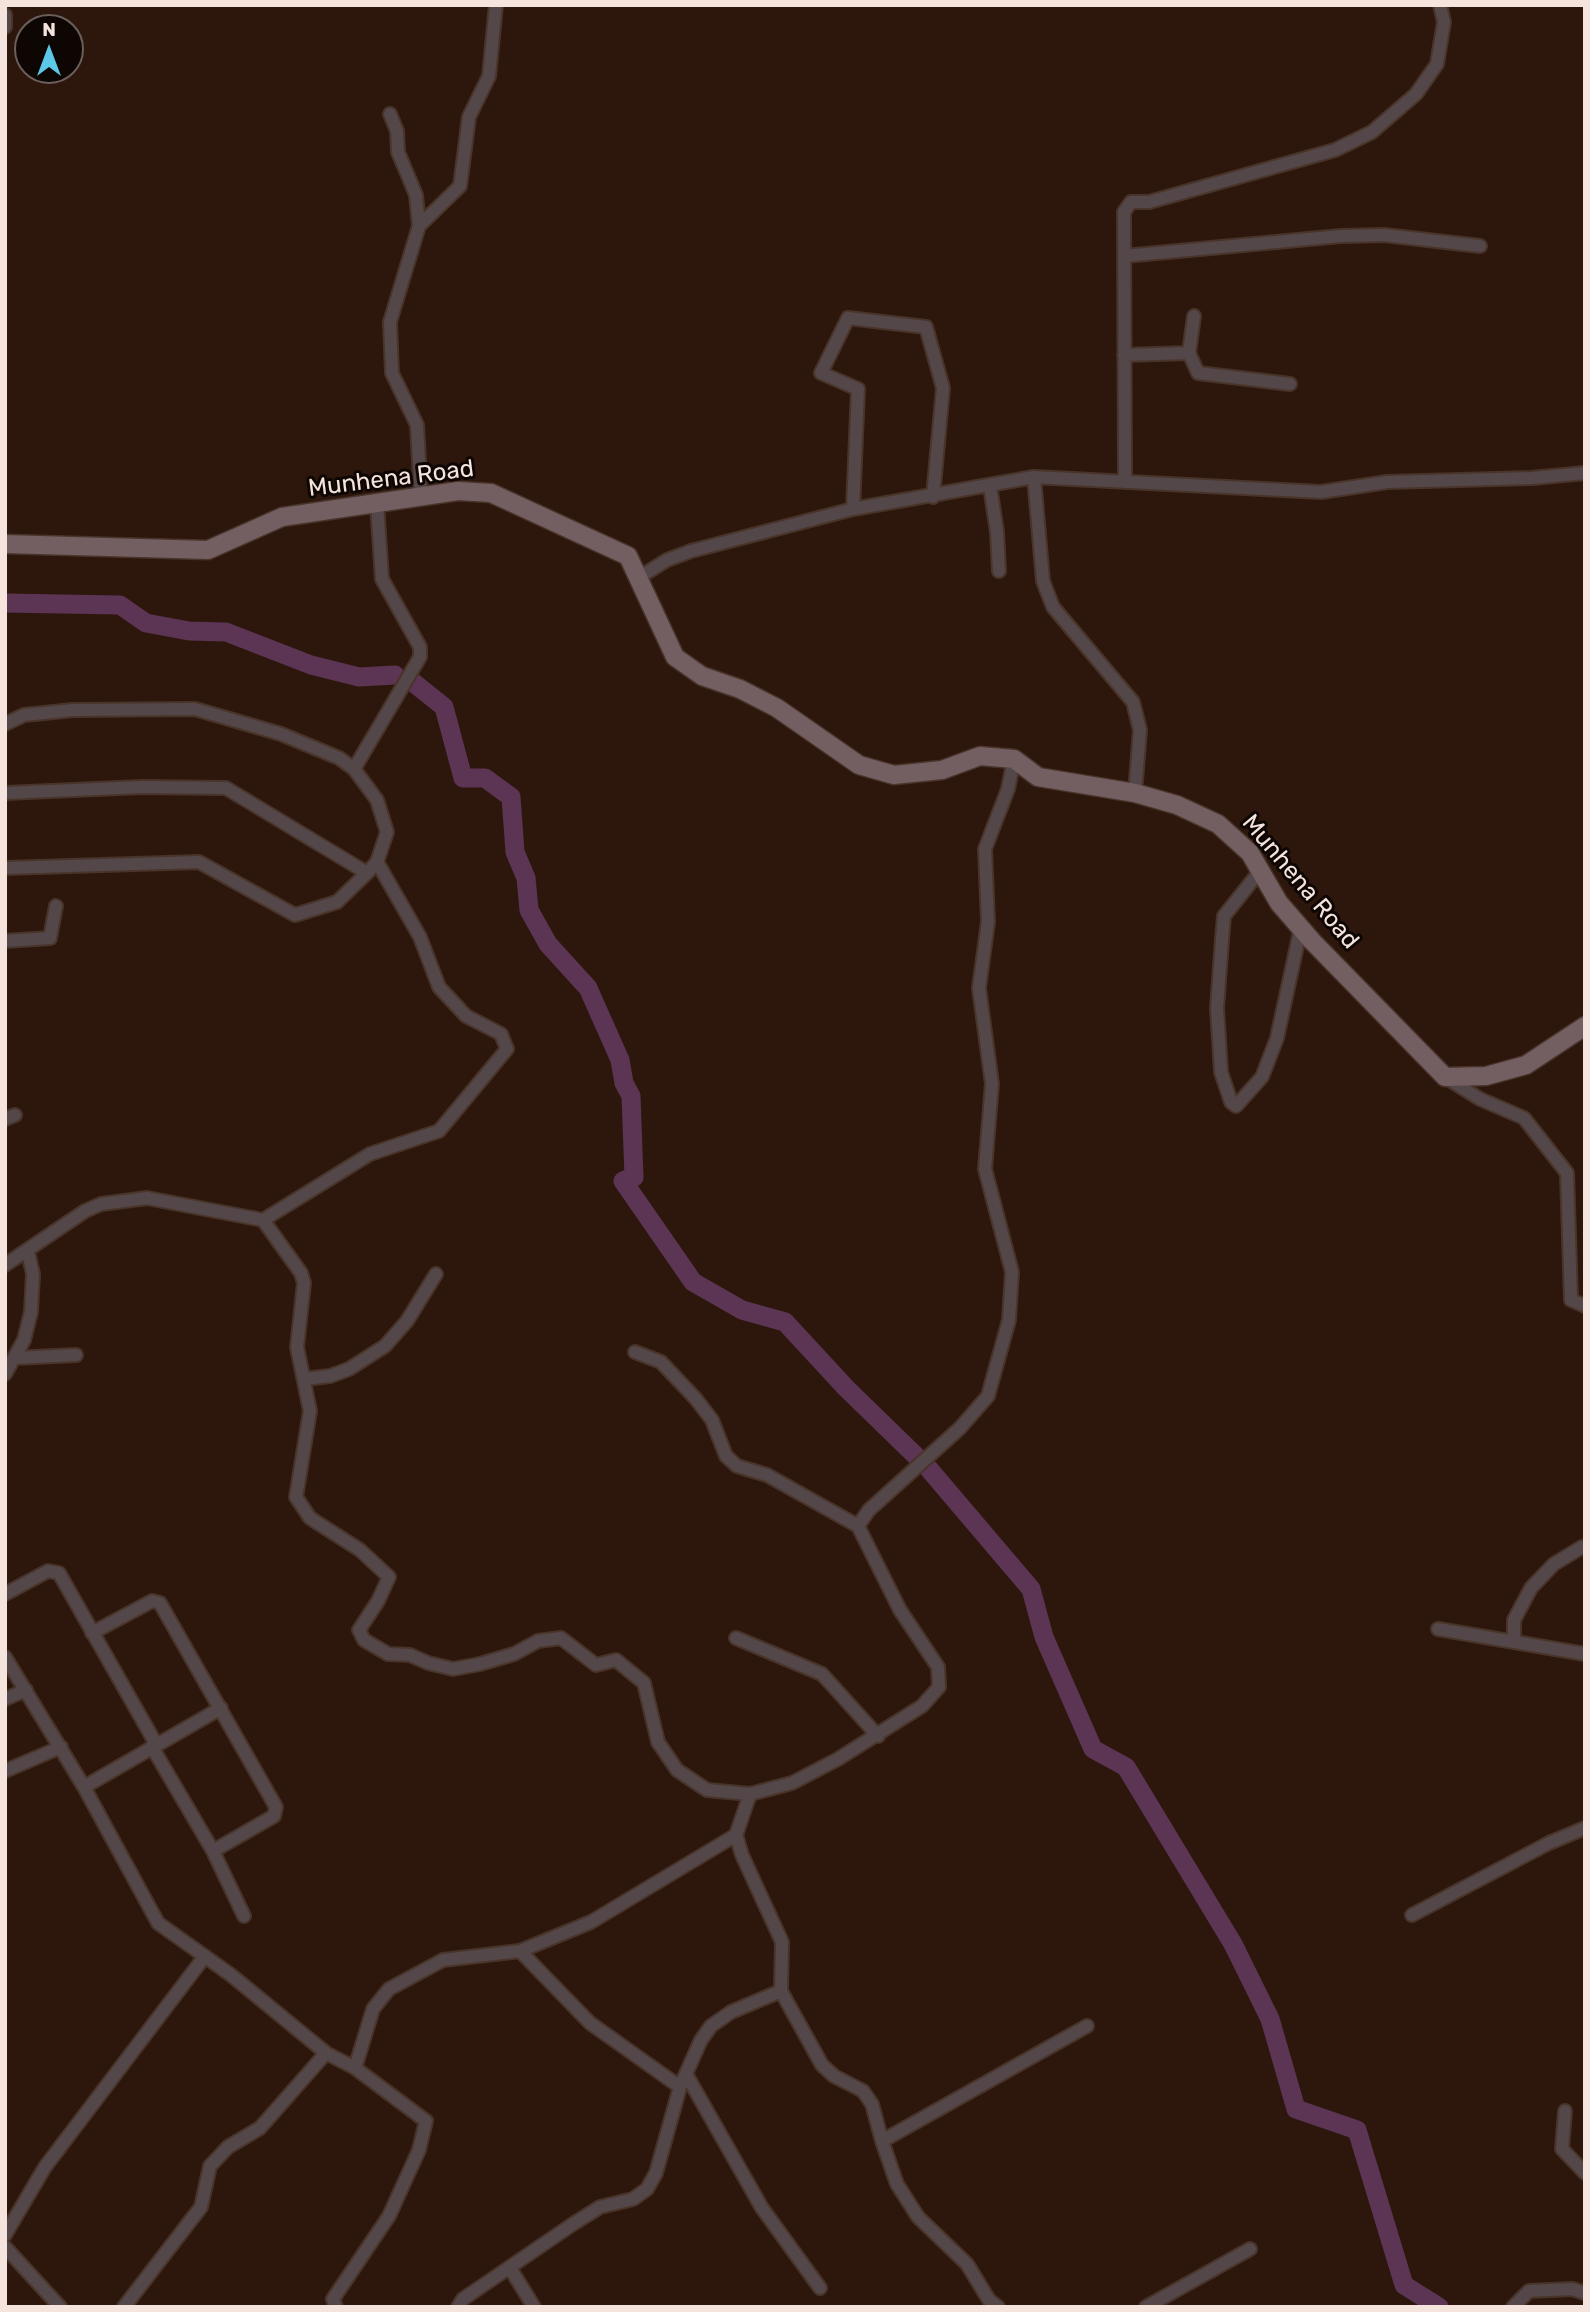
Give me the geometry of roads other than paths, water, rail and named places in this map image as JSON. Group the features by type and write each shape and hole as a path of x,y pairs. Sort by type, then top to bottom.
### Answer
{"street":[{"path":"419,226 460,186 469,117 489,76 496,5"},
{"path":"1125,482 1124,212 1131,202 1149,202 1335,150 1372,132 1416,94 1437,64 1444,22 1440,5"},
{"path":"5,15 5,27"},
{"path":"390,114 397,131 398,152 416,195 419,226 390,322 392,373 417,425 421,497"},
{"path":"1124,256 1340,236 1384,235 1480,246"},
{"path":"1194,316 1189,353 1198,373 1290,384"},
{"path":"853,509 858,389 821,373 848,318 926,327 943,388 933,497"},
{"path":"1124,355 1189,353"},
{"path":"638,578 667,560 691,551 853,509 933,497 1034,477 1321,492 1387,482 1532,478 1585,473"},
{"path":"1034,477 1043,582 1053,607 1133,702 1140,730 1135,793"},
{"path":"990,486 998,532 999,571"},
{"name":"Munhena Road","path":"5,544 208,550 282,517 458,491 491,493 628,556 675,657 702,676 740,689 777,708 859,765 894,775 942,770 980,756 1014,759 1038,777 1135,793 1177,805 1218,824 1250,853 1279,903 1301,928 1445,1077"},
{"path":"354,769 421,657 420,647 382,579 377,504"},
{"path":"5,724 24,715 73,710 195,709 281,734 339,758 354,769 377,800 387,832 377,862 337,902 295,915 199,862 5,868"},
{"path":"858,1526 869,1510 952,1436 988,1396 1009,1320 1012,1272 985,1169 992,1084 979,988 988,922 985,849 1008,789 1014,759"},
{"path":"5,793 142,787 226,788 367,873"},
{"path":"5,1265 85,1211 101,1204 147,1198 262,1220 370,1154 439,1131 507,1049 501,1034 466,1016 439,987 421,937 377,862"},
{"path":"1260,871 1224,916 1217,1008 1221,1072 1231,1102 1236,1106 1262,1077 1277,1038 1301,928"},
{"path":"5,942 50,938 56,906"},
{"path":"1445,1077 1486,1076 1526,1065 1585,1026"},
{"path":"1445,1077 1480,1098 1524,1118 1567,1172 1571,1300 1585,1306"},
{"path":"262,1220 301,1273 304,1283 297,1347 310,1411 296,1497 310,1518 360,1550 388,1577 378,1601 359,1630 363,1640 388,1654 410,1655 453,1669 514,1654 538,1641 561,1637 596,1665 616,1660 644,1683 658,1742 677,1770 707,1790 750,1794 792,1783 878,1736 922,1706 939,1687 938,1667 900,1610 858,1526 767,1475 737,1466 726,1456 712,1420 696,1399 661,1362 635,1352"},
{"path":"5,1374 24,1340 31,1312 33,1274 28,1252"},
{"path":"303,1379 330,1376 385,1346 407,1321 436,1274"},
{"path":"14,1358 76,1355"},
{"path":"1514,1642 1514,1620 1531,1588 1553,1564 1582,1547"},
{"path":"5,1594 48,1571 59,1573 213,1852 244,1916"},
{"path":"92,1633 152,1601 160,1603 276,1807 274,1816 213,1852"},
{"path":"1438,1629 1585,1654"},
{"path":"736,1638 822,1674 878,1736"},
{"path":"5,1657 61,1747 158,1923 205,1956 326,2053 355,2068 426,2122 419,2150 389,2216 333,2300 336,2307"},
{"path":"5,1699 26,1690"},
{"path":"84,1787 220,1708"},
{"path":"5,1771 61,1747"},
{"path":"355,2068 373,2008 389,1989 443,1960 520,1951 591,1922 736,1835 750,1794"},
{"path":"1412,1915 1526,1855 1585,1828"},
{"path":"736,1835 782,1942 781,1991 822,2065 834,2076 863,2091 872,2104 897,2184 918,2217 967,2264 989,2300 998,2307"},
{"path":"520,1951 590,2023 680,2087"},
{"path":"5,2235 45,2167 205,1956"},
{"path":"458,2307 463,2299 600,2207 633,2199 647,2189 656,2174 680,2087 711,2026 731,2012 781,1991"},
{"path":"882,2141 1087,2026"},
{"path":"124,2307 201,2207 207,2193 210,2166 228,2147 260,2128 326,2053"},
{"path":"686,2074 762,2208 820,2288"},
{"path":"1565,2111 1562,2149 1585,2173"},
{"path":"5,2247 60,2307"},
{"path":"1146,2307 1250,2249"},
{"path":"510,2268 534,2307"},
{"path":"1513,2307 1529,2291 1572,2289 1585,2293"}],"waterway":[{"path":"5,603 120,605 146,623 189,631 226,632 311,665 359,677 395,675"},
{"path":"414,683 444,707 463,778 485,778 511,797 515,852 526,878 529,910 548,944 588,988 620,1060 624,1083 631,1096 634,1177 623,1181 693,1282 742,1310 785,1322 846,1388 919,1459"},
{"path":"929,1469 1031,1589 1044,1637 1093,1749 1126,1767 1233,1944 1270,2019 1296,2109 1357,2130 1404,2285 1439,2307"}]}
